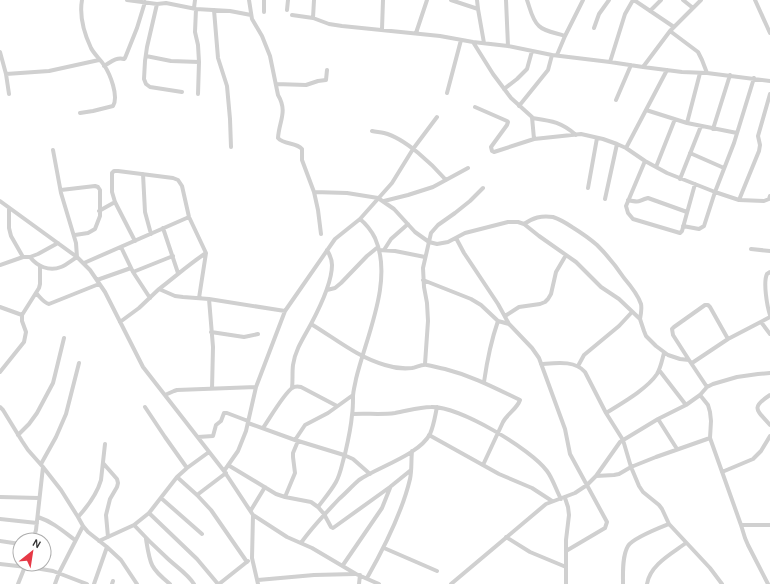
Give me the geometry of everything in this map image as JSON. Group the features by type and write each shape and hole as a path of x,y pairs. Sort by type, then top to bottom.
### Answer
{"street":[{"path":"80,113 113,106 116,98 109,74 92,50 84,29 81,20 82,0"},
{"path":"128,0 157,4 167,2 195,8 230,11 251,16"},
{"path":"195,0 199,62 198,94"},
{"path":"249,0 252,19 262,36 270,56 278,95 283,108 278,138 281,141 301,147 302,149 302,160 314,192 321,234"},
{"path":"264,0 264,12"},
{"path":"287,10 288,0"},
{"path":"312,18 314,0"},
{"path":"382,29 383,0"},
{"path":"416,33 427,0"},
{"path":"451,0 478,9"},
{"path":"477,0 484,43"},
{"path":"506,0 508,46"},
{"path":"527,0 539,26 543,29 565,36"},
{"path":"519,106 548,70 583,0"},
{"path":"594,28 599,14 609,0"},
{"path":"610,62 625,14 634,0 674,27"},
{"path":"650,11 661,0"},
{"path":"683,0 693,8"},
{"path":"643,67 670,31 701,0"},
{"path":"755,0 770,33"},
{"path":"104,66 117,59 125,58 137,28 145,2"},
{"path":"157,4 146,56 144,79 146,84 150,87 182,92"},
{"path":"214,10 218,58 227,86 231,147"},
{"path":"292,15 312,18 329,24 342,26 440,36 631,66 700,73 707,72 770,81"},
{"path":"670,31 698,52 707,72"},
{"path":"447,94 461,40"},
{"path":"473,42 510,98 532,118 534,139"},
{"path":"504,89 527,69 532,51"},
{"path":"0,52 6,74 9,94"},
{"path":"146,56 171,61 199,62"},
{"path":"6,74 48,71 99,60"},
{"path":"616,100 631,66"},
{"path":"276,84 302,86 309,85 326,80 327,70"},
{"path":"626,148 667,70"},
{"path":"687,123 700,73"},
{"path":"713,129 730,76"},
{"path":"683,226 699,229 704,226 737,133 754,78"},
{"path":"739,200 759,151 760,145 758,136 770,94"},
{"path":"475,108 508,122 491,147 492,151 494,152 534,139 580,134 618,144 645,162 680,179 739,200 764,201 769,199 770,196"},
{"path":"646,110 687,123 737,133"},
{"path":"197,495 225,472 240,447 246,431 256,387 285,311 327,250 339,235 360,219 378,198 397,175 413,149 437,117"},
{"path":"532,118 558,123 570,129 576,135"},
{"path":"656,167 675,119"},
{"path":"680,179 701,126"},
{"path":"372,131 386,133 402,141 413,149 446,180"},
{"path":"588,188 597,138"},
{"path":"606,199 618,144"},
{"path":"53,150 61,190 76,243 77,257"},
{"path":"690,153 724,168"},
{"path":"645,162 626,206 626,210 633,219 680,233 682,231 695,184"},
{"path":"384,201 433,187 468,168"},
{"path":"135,241 115,202 112,192 112,173 118,170 178,180 182,186 189,217 206,253 199,298"},
{"path":"143,174 146,212 151,234"},
{"path":"61,190 95,186 100,190 100,216 95,229 88,233 74,235"},
{"path":"425,364 428,321 427,303 424,292 423,268 431,233 438,225 470,201 483,188"},
{"path":"314,192 347,193 378,198 394,209 422,237 429,242 437,244 445,243 465,233 508,222 518,222 524,224 576,262 601,286 620,299 640,319"},
{"path":"628,200 640,202 648,198 687,212"},
{"path":"0,201 77,257 84,263 98,282 107,296 143,367 225,472 251,510 253,515 252,558 258,582 314,575 358,574"},
{"path":"100,211 115,202"},
{"path":"10,208 9,224 11,236 23,257"},
{"path":"84,263 189,217"},
{"path":"524,224 537,217 554,217 588,238 608,258 630,286 640,303 640,319 644,331 649,339 668,355 690,361 770,316 767,304 765,280 767,274 770,272"},
{"path":"318,507 336,482 342,468 350,435 353,395 356,378 380,290 380,249 373,234 360,219"},
{"path":"327,290 335,288 367,256 380,249 408,224"},
{"path":"163,228 178,273"},
{"path":"456,238 509,324 532,348 539,358 565,429 570,454 608,522 605,528 566,551"},
{"path":"0,265 23,257 30,257 45,251 58,243"},
{"path":"120,247 132,270 150,298"},
{"path":"380,249 425,257"},
{"path":"751,249 770,251"},
{"path":"292,388 293,365 295,359 302,340 327,290 332,263 331,257 327,250"},
{"path":"120,322 139,308 158,289 206,253"},
{"path":"505,316 519,307 540,304 548,299 551,294 556,272 566,255"},
{"path":"36,293 47,304 49,304 98,282 173,256"},
{"path":"30,257 40,266 59,268 77,257"},
{"path":"0,372 24,342 26,332 22,315 40,284 40,266"},
{"path":"423,280 471,299 498,321 509,324"},
{"path":"158,289 175,296 208,299 285,311"},
{"path":"208,299 213,347 212,389"},
{"path":"707,387 673,335 672,329 705,305 708,305 728,339"},
{"path":"0,307 22,315"},
{"path":"578,366 584,355 619,326 632,312"},
{"path":"484,382 488,356 498,321"},
{"path":"761,322 770,334"},
{"path":"311,324 362,357 387,366 410,368 425,364 458,372 484,382 520,400 505,418 483,465"},
{"path":"211,332 244,337 258,334"},
{"path":"18,435 37,413 52,383 64,338"},
{"path":"606,413 641,390 656,375 664,352"},
{"path":"541,364 558,362 570,364 578,366 585,372 606,413 623,440 631,467 639,486 643,492 662,508 669,524 710,568 722,584"},
{"path":"35,532 42,466 66,414 80,363"},
{"path":"658,370 686,404"},
{"path":"451,584 546,504 575,493 587,485 596,476 618,443 686,404 700,395 707,387 717,382 737,377 770,373"},
{"path":"263,428 285,395 296,386 301,387 337,406"},
{"path":"165,395 177,390 256,387"},
{"path":"285,497 295,473 293,452 296,440 306,425 328,413 353,395"},
{"path":"700,395 708,405 711,427 710,438 745,538 768,584"},
{"path":"770,395 762,400 758,406 758,409 770,425"},
{"path":"0,407 10,420 28,450 64,494 83,526 121,560 137,584"},
{"path":"145,407 187,468"},
{"path":"352,414 394,413 417,408 437,407 476,421 521,448 547,472 568,507 569,515 566,540 566,584"},
{"path":"301,543 308,532 324,514 356,483 412,451 430,435 434,424 437,407"},
{"path":"198,437 213,436 216,425 221,421 225,413 296,440 344,455 353,459 370,474"},
{"path":"658,419 677,449"},
{"path":"430,435 499,474 532,488 552,501"},
{"path":"722,472 753,459 761,451 770,436"},
{"path":"596,476 619,474 631,467 710,438"},
{"path":"78,517 89,505 98,489 101,480 105,444"},
{"path":"367,578 384,548 405,498 410,478 412,451"},
{"path":"99,541 134,525 149,513 177,477 209,452"},
{"path":"103,464 117,479 118,483 118,487 110,499 106,511 108,537"},
{"path":"228,465 276,494 311,502 324,514 333,528 411,470"},
{"path":"177,477 197,495 215,515 247,562"},
{"path":"251,510 265,487"},
{"path":"342,566 382,508 390,487"},
{"path":"0,497 39,498"},
{"path":"161,498 202,534"},
{"path":"149,513 197,559 219,584 252,558"},
{"path":"253,515 287,537 379,584"},
{"path":"38,517 56,525 75,540"},
{"path":"0,518 37,523"},
{"path":"623,584 625,556 628,545 633,540 669,524"},
{"path":"134,525 166,558 187,575 194,584"},
{"path":"741,525 770,525"},
{"path":"55,584 83,526"},
{"path":"506,537 537,555 566,567"},
{"path":"146,538 149,558 152,565 158,575 170,584"},
{"path":"0,542 12,543"},
{"path":"647,584 649,575 654,568 686,543"},
{"path":"94,584 107,547"},
{"path":"384,548 437,571"},
{"path":"0,564 12,564"},
{"path":"52,571 87,584"},
{"path":"18,584 23,572"},
{"path":"358,574 359,584"}]}
